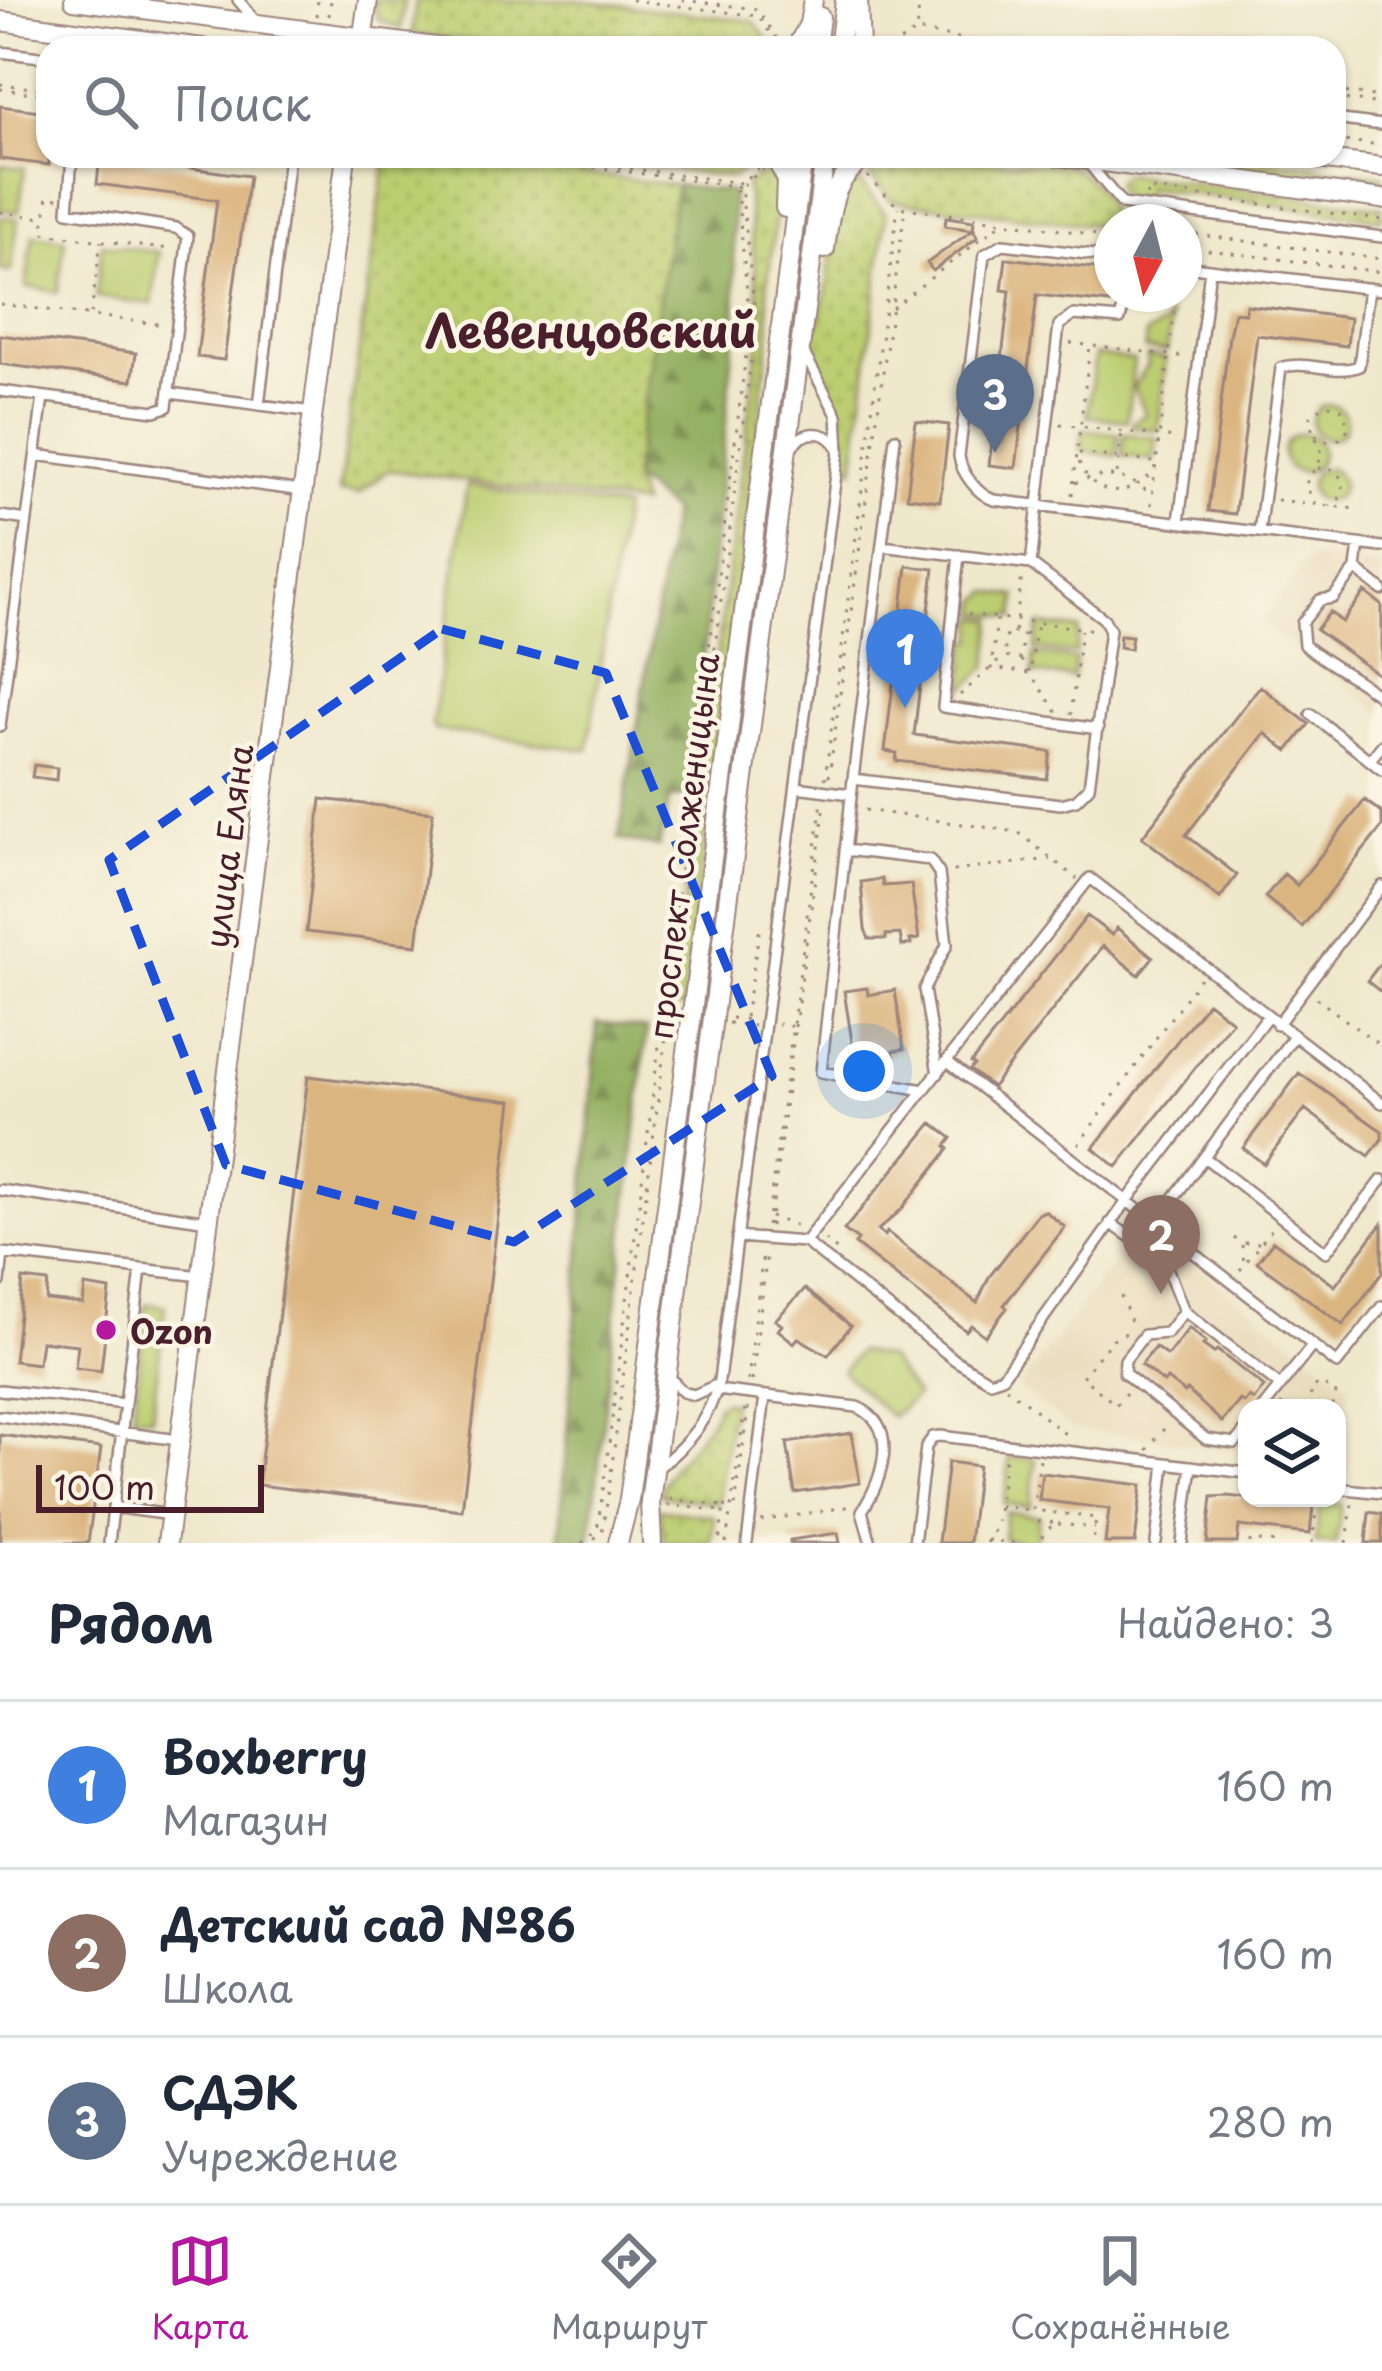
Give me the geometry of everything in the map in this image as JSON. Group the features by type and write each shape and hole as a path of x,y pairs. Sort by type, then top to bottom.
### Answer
{"street":[{"path":"74,0 324,36"},
{"path":"363,36 368,0"},
{"path":"802,36 818,0"},
{"path":"816,36 818,0"},
{"path":"840,36 844,0"},
{"path":"858,0 860,36"},
{"path":"0,21 112,36"},
{"path":"1346,162 1382,167"},
{"name":"улица Еляна","path":"167,1543 344,168"},
{"path":"778,168 787,191 775,292 784,309"},
{"name":"проспект Солженицына","path":"618,1543 629,1494 802,168"},
{"name":"проспект Солженицына","path":"652,1543 650,1500 823,168"},
{"path":"805,314 819,298 832,197 853,168"},
{"path":"1147,168 1382,199"}],"lane":[{"path":"238,0 258,24"},
{"path":"0,52 36,56"},
{"path":"1346,120 1382,125"},
{"path":"0,391 155,411 167,406 190,241 184,231 68,211 70,168"},
{"path":"259,405 288,168"},
{"path":"1093,168 1122,204"},
{"path":"1202,213 1382,237"},
{"path":"1094,255 1003,244 983,258 960,464 986,498 1382,547"},
{"path":"1202,268 1382,290"},
{"path":"1179,522 1210,269"},
{"path":"1259,532 1281,368 1292,364 1344,370 1359,366 1369,288"},
{"path":"1027,563 1059,325 1067,316 1120,319 1122,312"},
{"path":"654,1472 691,1438 718,1385 796,788 839,451 837,415 800,347"},
{"path":"170,394 313,412"},
{"path":"0,726 44,397"},
{"path":"788,452 803,435 815,433 828,436 839,451"},
{"path":"895,438 821,1072 924,1090"},
{"path":"36,455 303,491"},
{"path":"0,516 27,520"},
{"path":"1359,544 1356,569 1333,598 1320,600 1302,623 1304,645 1382,698"},
{"path":"853,779 1069,804 1090,787 1098,729 1109,631 1104,619 1027,563 882,546"},
{"path":"959,555 941,700 946,708 1098,729"},
{"path":"1356,569 1382,590"},
{"path":"1312,714 1382,770"},
{"path":"1370,760 1382,745"},
{"path":"796,788 851,794"},
{"path":"845,850 930,860 939,873 947,946 924,989 938,1074"},
{"path":"805,1242 1090,878 1382,1103"},
{"path":"737,1237 805,1242 955,1360 990,1381 1002,1377 1127,1201 1382,886"},
{"path":"1156,1222 1293,1037"},
{"path":"949,1063 1337,1364 1382,1306"},
{"path":"1204,1157 1326,1252 1382,1180"},
{"path":"0,1190 208,1221"},
{"path":"1111,1223 1164,1260 1184,1311 1280,1386"},
{"path":"0,1282 2,1252 201,1276"},
{"path":"109,1543 141,1269"},
{"path":"1184,1311 1167,1333 1144,1335 1125,1360 1124,1373 1206,1438 1234,1446 1238,1440"},
{"path":"1270,1399 1312,1345"},
{"path":"667,1372 674,1384 694,1395 718,1385"},
{"path":"718,1385 747,1394 857,1407 872,1417 884,1458 880,1481 863,1517 871,1543"},
{"path":"0,1390 125,1405"},
{"path":"747,1543 765,1396"},
{"path":"0,1416 180,1440"},
{"path":"914,1543 928,1441 940,1436 1238,1470"},
{"path":"1156,1543 1165,1463"},
{"path":"1182,1543 1192,1466"},
{"path":"1346,1489 1382,1493"},
{"path":"113,1507 170,1515"}],"path":[{"path":"632,0 758,16 774,36"},
{"path":"682,0 758,9 775,36"},
{"path":"916,31 920,0"},
{"path":"908,36 916,31 945,36"},
{"path":"0,86 36,91"},
{"path":"1346,92 1382,97"},
{"path":"1346,100 1382,104"},
{"path":"1346,142 1382,146"},
{"path":"604,168 738,185 760,168"},
{"path":"619,168 738,185"},
{"path":"868,168 901,207 1094,235"},
{"path":"585,1543 602,1532 756,321 738,185"},
{"path":"1146,204 1148,190 1382,220"},
{"path":"66,199 48,196 43,233 163,249 166,227"},
{"path":"727,1543 901,207"},
{"path":"825,791 901,207"},
{"path":"0,212 45,218"},
{"path":"885,313 1003,222"},
{"path":"1202,234 1382,259"},
{"path":"91,316 101,241"},
{"path":"1202,249 1382,272"},
{"path":"0,304 178,327"},
{"path":"1149,519 1174,312"},
{"path":"1058,342 1199,359"},
{"path":"1071,509 1090,346"},
{"path":"1315,435 1327,441 1340,439 1349,422 1344,410 1332,404 1319,406 1310,423 1323,455 1311,471 1306,491 1316,504"},
{"path":"1048,423 1190,440"},
{"path":"1117,476 1122,431"},
{"path":"1077,455 1156,466"},
{"path":"1077,455 1087,478 1106,492 1140,485 1156,466"},
{"path":"1311,471 1329,468 1341,476 1343,491 1329,506"},
{"path":"1074,484 1117,476 1152,496"},
{"path":"1263,498 1356,509"},
{"path":"1015,633 1027,563"},
{"path":"952,612 1109,631"},
{"path":"991,668 997,618"},
{"path":"1030,674 1037,622"},
{"path":"1023,634 1020,658 1059,715 1071,716 1081,628"},
{"path":"995,630 1035,635"},
{"path":"946,708 1004,657 1007,632"},
{"path":"1004,657 1020,658"},
{"path":"991,668 1030,674"},
{"path":"823,805 1018,832 1085,886"},
{"path":"796,1027 823,805"},
{"path":"939,873 1052,859"},
{"path":"744,1025 760,927"},
{"path":"1070,1156 1207,969"},
{"path":"1304,988 1382,1047"},
{"path":"1231,1281 1281,1217"},
{"path":"1234,1238 1241,1244 1244,1265"},
{"path":"1241,1244 1261,1243"},
{"path":"1121,1295 1137,1329 1113,1339 1082,1377 1116,1405 1134,1382"},
{"path":"1309,1399 1312,1387 1322,1384 1336,1394 1334,1399"},
{"path":"650,1500 735,1507 748,1408"},
{"path":"1156,1439 1175,1414"},
{"path":"986,1541 996,1527 1006,1444"},
{"path":"1034,1510 1041,1448"},
{"path":"1347,1543 1354,1490"},
{"path":"750,1522 866,1504"},
{"path":"999,1506 1096,1518 1093,1543"},
{"path":"1312,1543 1317,1507"},
{"path":"719,1543 724,1509"},
{"path":"1038,1521 1095,1528"},
{"path":"1041,1543 1044,1532 1057,1523"},
{"path":"986,1541 1015,1543"},
{"path":"1250,1543 1278,1543"}],"highlighted area":[{"path":"442,629 606,673 772,1076 514,1242 226,1165 109,860"}],"shaded area":[{"path":"1310,557 1382,566 1382,714 1261,623"},
{"path":"1143,1223 1349,1385 1346,1408 1346,1399 1238,1399 1238,1451 1073,1429 1018,1388"}],"green space":[{"path":"373,0 404,0 401,29 378,20"},
{"path":"416,0 578,0 753,21 765,36 430,36 412,34"},
{"path":"1,165 25,168 19,212 0,210"},
{"path":"384,168 536,168 676,185 633,478 641,505 389,470 359,493 339,492"},
{"path":"658,168 745,168 732,178"},
{"path":"773,168 779,193 767,287 770,335 683,1008 670,1006 761,323 746,185"},
{"path":"864,168 1072,168 1097,189 1105,204 1094,204 1094,225 891,201"},
{"path":"1228,168 1322,168 1382,176 1382,188"},
{"path":"852,173 886,214 854,469 842,461 839,408 810,352 826,294 837,206"},
{"path":"1124,174 1382,207 1382,219 1147,188 1144,202 1124,199 1115,182"},
{"path":"676,185 732,192 736,318 690,794 670,799 659,847 619,839 672,512 633,479"},
{"path":"0,217 18,219 11,272 0,270"},
{"path":"33,235 65,239 58,292 26,287"},
{"path":"102,244 159,252 152,304 96,297"},
{"path":"1168,316 1167,352 1145,349 1146,334 1165,324"},
{"path":"1095,355 1134,360 1127,421 1087,416"},
{"path":"1147,356 1166,358 1158,430 1133,427 1146,414 1133,387 1148,365"},
{"path":"1329,405 1341,410 1346,422 1341,434 1329,439 1317,434 1312,422 1317,410"},
{"path":"1083,429 1119,434 1116,456 1081,451"},
{"path":"1124,434 1157,438 1154,460 1122,456"},
{"path":"1302,434 1315,440 1321,453 1315,466 1302,472 1289,466 1283,453 1289,440"},
{"path":"1326,469 1337,474 1342,485 1337,496 1326,501 1315,496 1310,485 1315,474"},
{"path":"467,485 623,508 588,750 435,730 432,725"},
{"path":"989,592 1017,596 1015,617 979,613 980,600"},
{"path":"977,617 994,619 988,666 963,690 968,641 974,641"},
{"path":"1039,625 1079,629 1076,653 1036,649"},
{"path":"1035,654 1076,659 1073,678 1033,673"},
{"path":"597,1023 647,1029 590,1543 559,1543"},
{"path":"146,1304 165,1306 152,1417 133,1415"},
{"path":"859,1351 888,1358 916,1396 891,1417 842,1371"},
{"path":"724,1401 732,1402 718,1503 660,1495 670,1472"},
{"path":"1010,1457 1036,1460 1030,1507 1004,1504"},
{"path":"1320,1507 1341,1507 1336,1543 1315,1543"},
{"path":"659,1509 714,1516 711,1543 664,1543"},
{"path":"1006,1512 1039,1516 1035,1543 1003,1539"}],"building":[{"path":"0,106 36,110 36,163 0,159"},
{"path":"99,168 189,168 249,176 224,360 197,357 217,200 97,184"},
{"path":"946,217 974,221 973,230 945,226"},
{"path":"973,230 978,237 933,271 927,263"},
{"path":"1006,258 1094,268 1094,301 1037,295 1016,468 989,465 1010,291 1002,290"},
{"path":"1246,305 1350,318 1347,346 1257,335 1235,514 1208,511 1229,336 1234,312 1245,313"},
{"path":"0,335 136,353 132,381 0,364"},
{"path":"916,421 949,425 940,501 907,497"},
{"path":"907,566 934,569 914,735 1051,752 1047,779 896,761 897,753 885,751"},
{"path":"1365,592 1382,605 1382,677 1316,630 1330,612 1342,622"},
{"path":"1120,635 1132,636 1130,649 1119,647"},
{"path":"1260,686 1309,724 1288,751 1265,733 1186,835 1237,875 1220,898 1142,837"},
{"path":"34,765 57,768 56,780 32,777"},
{"path":"321,799 433,812 417,945 306,932"},
{"path":"1365,800 1382,813 1382,827 1302,927 1265,897 1284,874 1297,885"},
{"path":"882,879 883,886 911,884 919,939 910,940 911,944 902,946 900,934 869,939 861,882"},
{"path":"1087,916 1112,935 1117,928 1153,957 1139,975 1103,946 992,1087 970,1070 971,1063"},
{"path":"1382,961 1382,993 1367,981"},
{"path":"867,988 868,995 895,990 904,1049 893,1051 894,1055 883,1057 882,1048 853,1048 844,991"},
{"path":"1208,1002 1232,1021 1117,1167 1093,1148"},
{"path":"1299,1073 1382,1131 1382,1139 1369,1156 1305,1109 1264,1164 1243,1148"},
{"path":"308,1076 512,1101 462,1510 258,1485"},
{"path":"932,1123 952,1138 946,1146 949,1149 901,1210 878,1230 885,1236 887,1232 977,1303 989,1277 1038,1214 1045,1211 1065,1227 985,1336 971,1325 966,1331 855,1244 858,1240 844,1230"},
{"path":"1382,1223 1382,1273 1343,1325 1257,1262 1273,1241 1335,1286"},
{"path":"23,1279 48,1282 46,1300 83,1304 85,1286 110,1290 101,1371 75,1368 78,1345 41,1341 38,1364 14,1361"},
{"path":"805,1289 851,1326 828,1355 798,1338 794,1343 778,1330 782,1325 775,1320"},
{"path":"1189,1328 1206,1342 1203,1345 1214,1353 1217,1350 1264,1387 1255,1399 1238,1399 1222,1422 1187,1390 1167,1379 1164,1383 1141,1365 1155,1347 1167,1356"},
{"path":"852,1433 860,1483 795,1493 787,1443"},
{"path":"0,1435 101,1448 88,1543 0,1543"},
{"path":"948,1462 978,1466 969,1543 938,1543"},
{"path":"1042,1473 1142,1485 1135,1543 1105,1543 1109,1509 1039,1500"},
{"path":"1212,1497 1238,1497 1238,1507 1313,1507 1310,1534 1239,1526 1237,1543 1207,1543"},
{"path":"1369,1512 1382,1514 1382,1543 1366,1543"},
{"path":"838,1533 840,1543 790,1543 790,1540"}],"place":[{"name":"СДЭК","path":"995,453"},
{"name":"Boxberry","path":"905,708"},
{"name":"Детский сад №86","path":"1161,1294"},
{"name":"Ozon","path":"106,1330"}],"district":[{"name":"Левенцовский","path":"591,329"}]}
